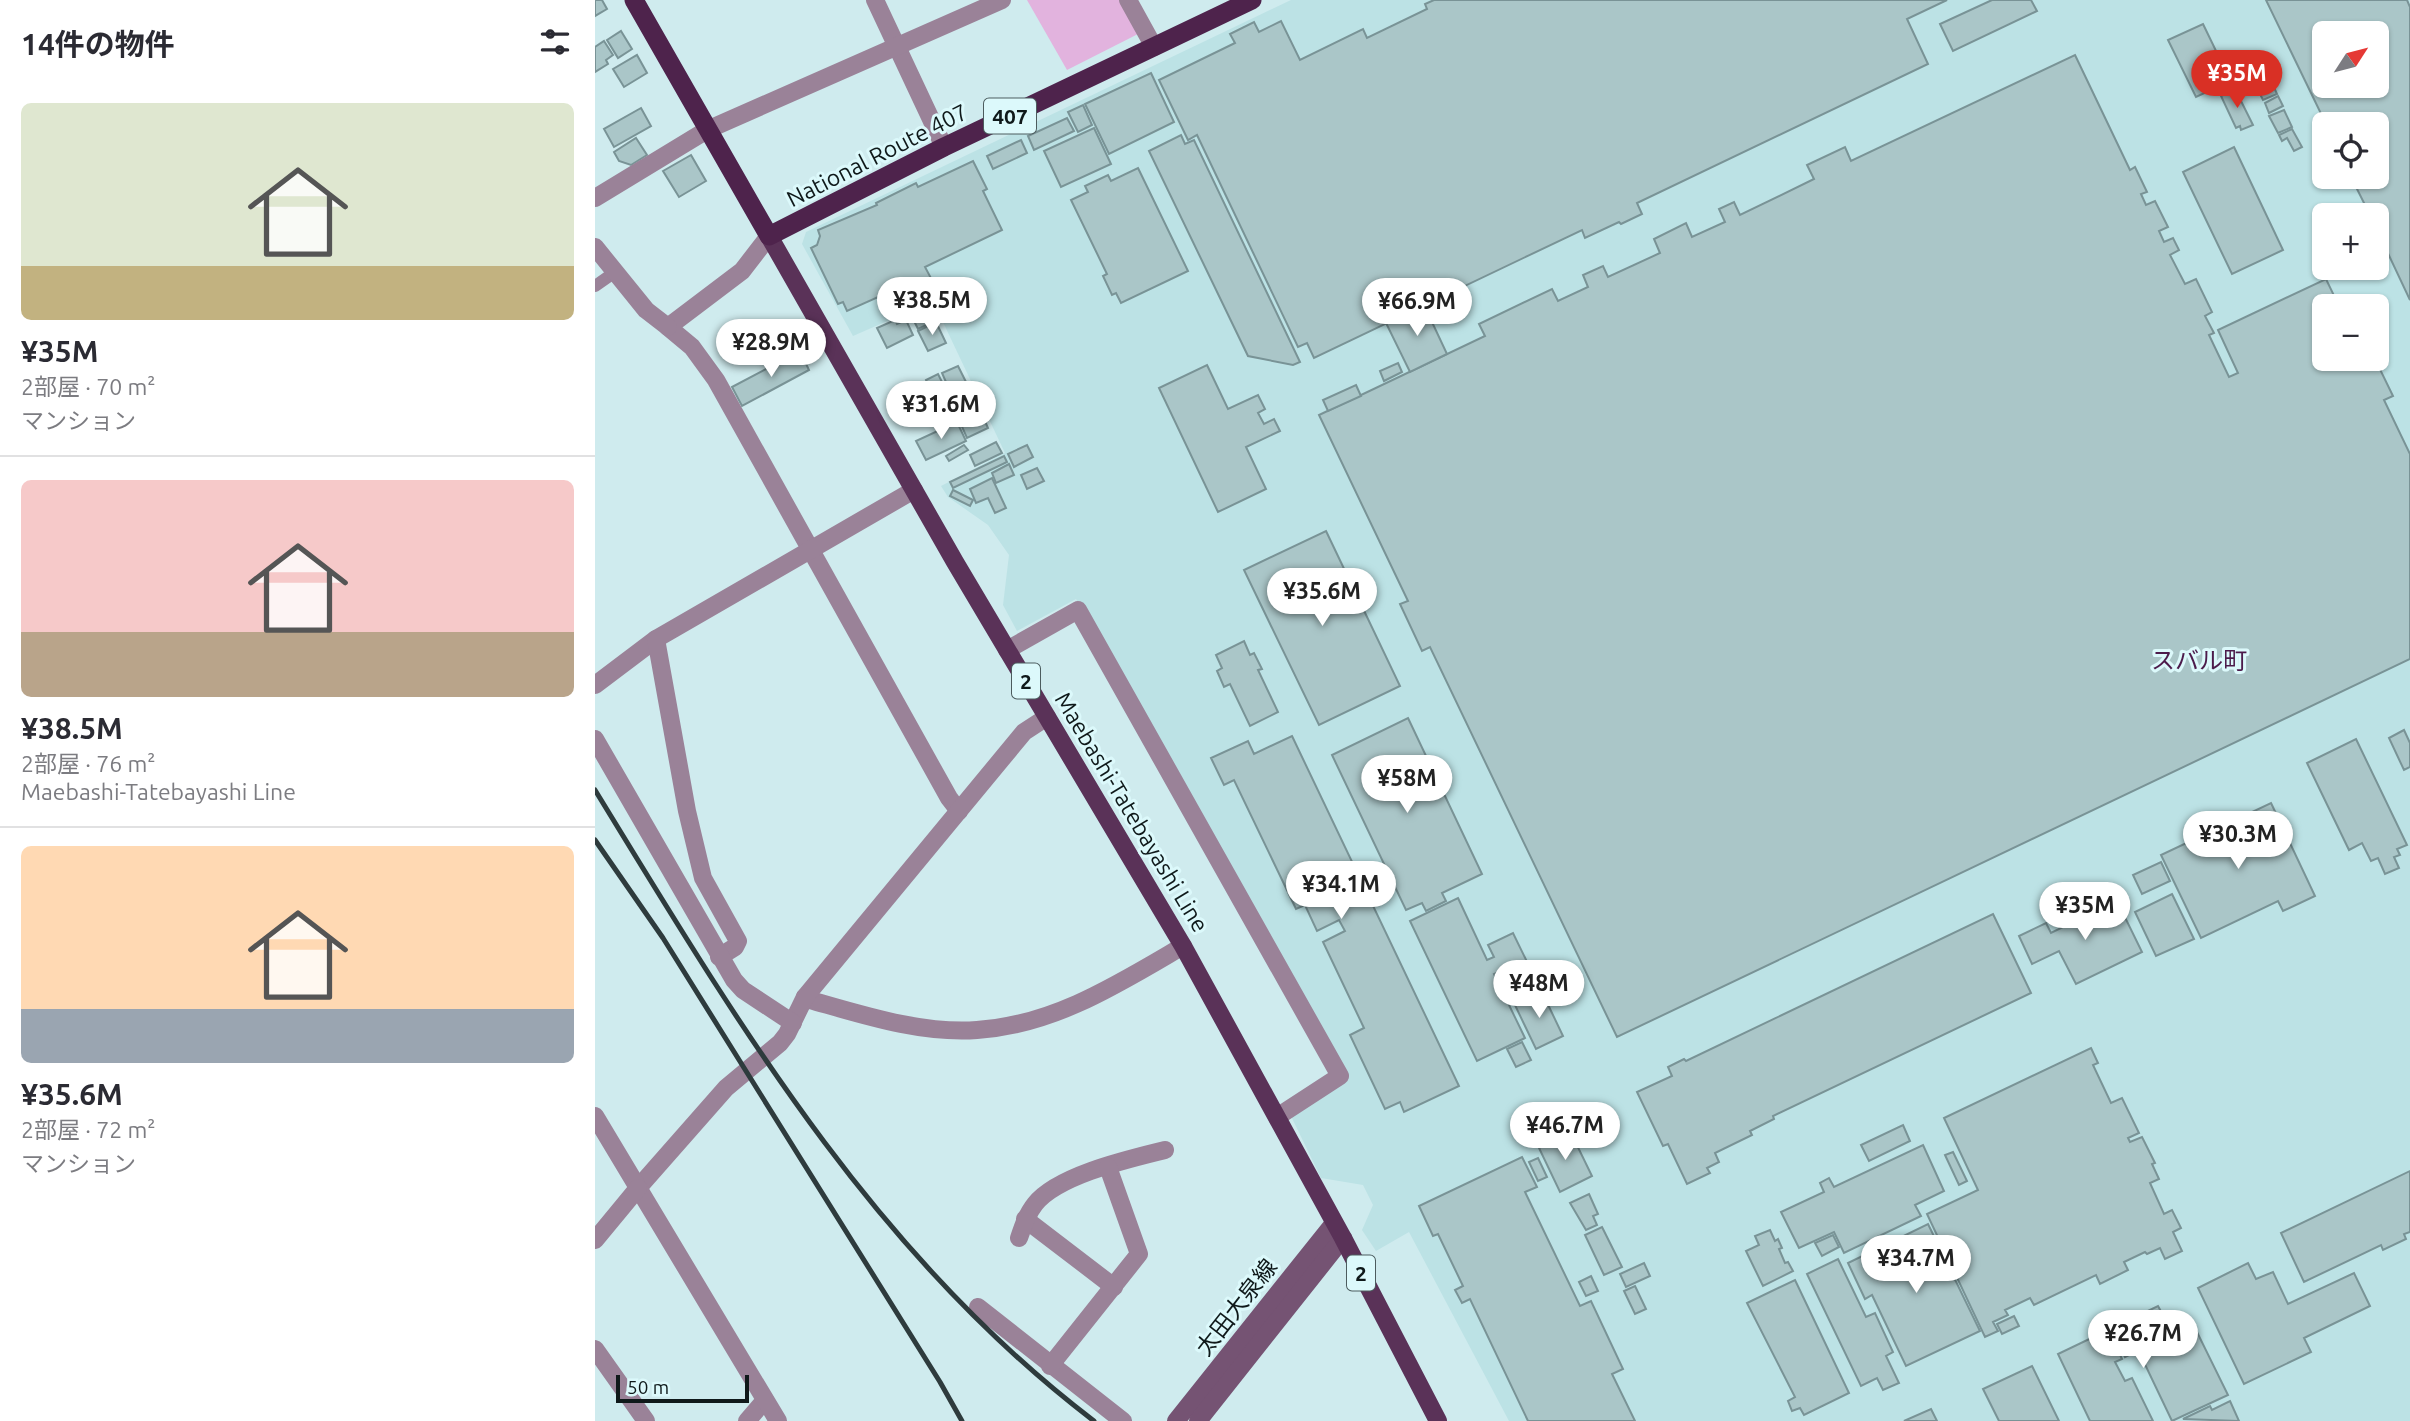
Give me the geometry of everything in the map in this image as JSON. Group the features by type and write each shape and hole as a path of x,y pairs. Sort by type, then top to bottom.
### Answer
{"highway":[{"name":"National Route 407","path":"634,0 769,236 944,147 1252,0"}],"main road":[{"name":"Maebashi-Tatebayashi Line","path":"769,236 914,491 1183,947 1277,1117 1438,1421"},
{"name":"太田大泉線","path":"1177,1421 1338,1231"},
{"name":"太田大泉線","path":"1198,1421 1338,1231"}],"street":[{"path":"875,0 898,44 944,147"},
{"path":"595,198 707,130 1002,0"},
{"path":"1128,0 1154,47"},
{"path":"668,327 742,271 769,236"},
{"path":"595,247 646,310 692,347 716,380 959,811"},
{"path":"595,286 615,271"},
{"path":"595,685 656,639 914,491"},
{"path":"1007,650 1078,610 1340,1076 1277,1117"},
{"path":"656,639 687,811 703,878 739,941 719,957"},
{"path":"595,1240 726,1087 780,1043 805,997 1024,732 1047,717"},
{"path":"595,739 719,957 743,990 793,1023"},
{"path":"805,997 872,1018 937,1029 977,1030 1020,1024 1067,1009 1094,997 1183,947"},
{"path":"595,1116 778,1421"},
{"path":"1019,1238 1025,1219 1035,1204 1053,1188 1108,1167 1165,1150"},
{"path":"1050,1366 1139,1254 1108,1167"},
{"path":"1025,1219 1114,1287"},
{"path":"978,1307 1123,1421"},
{"path":"595,1349 646,1421"},
{"path":"747,1421 765,1400"}],"shaded area":[{"path":"1027,0 1120,0 1138,34 1067,70"},
{"path":"1291,0 2410,0 2410,1421 1509,1421 1409,1232 1376,1251 1362,1230 1373,1205 1363,1185 1321,1178 1290,1114 1348,1078 1076,599 1017,631 1003,605 1009,555 988,525 948,497 941,486 1005,453 933,301 853,336 802,244 806,232"}],"building":[{"path":"595,0 602,0 607,9 595,16"},
{"path":"1434,0 1947,0 1907,19 1928,64 1637,203 1642,214 1585,238 1582,230 1314,358 1307,343 1298,347 1197,135 1188,140 1159,80 1235,43 1230,34 1254,22 1259,32 1281,21 1300,60 1363,29 1367,38 1427,9 1425,4"},
{"path":"1992,0 2031,0 2037,11 1953,51 1940,24"},
{"path":"2266,0 2407,0 2410,7 2410,300 2389,255 2389,203 2364,203 2357,189 2389,189 2389,112 2320,112 2313,98 2389,98 2389,21 2312,21 2312,95"},
{"path":"2203,24 2218,55 2211,58 2224,84 2196,97 2168,40"},
{"path":"621,31 632,49 618,58 607,40"},
{"path":"604,41 613,55 606,60 608,64 595,72 595,47"},
{"path":"637,55 647,73 624,87 613,69"},
{"path":"2075,55 2130,170 2135,167 2147,192 2141,194 2146,205 2155,201 2168,227 2159,231 2164,242 2173,238 2179,250 2170,255 2185,284 2196,279 2212,312 2205,316 2214,333 2209,335 2229,377 2238,373 2218,330 2324,280 2326,280 2333,294 2312,294 2312,371 2381,371 2393,396 2384,400 2410,454 2410,659 1617,1037 1430,647 1422,651 1400,604 1408,601 1319,415 1485,336 1479,324 1552,289 1558,301 1588,287 1583,275 1603,266 1608,277 1660,253 1654,239 1686,223 1692,237 1725,222 1719,209 1734,202 1740,215 1814,179 1807,165 1845,147 1851,161"},
{"path":"1151,73 1174,122 1109,154 1085,104"},
{"path":"2273,85 2277,94 2263,100 2259,92"},
{"path":"2235,89 2253,125 2241,130 2240,126 2236,128 2221,96"},
{"path":"2278,96 2283,106 2269,113 2265,103"},
{"path":"1083,105 1092,125 1078,132 1068,112"},
{"path":"641,108 651,126 614,147 604,129"},
{"path":"2284,110 2292,127 2278,133 2269,116"},
{"path":"1067,118 1074,131 1034,150 1028,136"},
{"path":"1094,128 1111,164 1061,187 1044,151"},
{"path":"2292,129 2302,147 2294,151 2287,138 2282,141 2279,135"},
{"path":"1181,135 1185,144 1194,140 1300,362 1293,365 1248,356 1149,151"},
{"path":"636,138 647,155 631,165 619,161 614,152"},
{"path":"1021,140 1027,153 993,169 987,156"},
{"path":"2234,147 2283,250 2232,274 2183,172"},
{"path":"691,155 706,181 679,197 663,171"},
{"path":"973,161 987,189 983,191 1002,230 925,267 933,282 882,306 878,297 847,311 843,302 838,304 811,248 817,245 820,236 818,230 877,205 876,203 916,183 918,187"},
{"path":"1138,168 1188,271 1121,303 1116,293 1112,295 1103,276 1107,274 1071,200 1088,192 1085,186 1108,175 1111,181"},
{"path":"927,304 935,321 918,329 910,313"},
{"path":"1424,305 1447,354 1410,372 1386,323"},
{"path":"895,320 897,324 906,320 913,335 887,348 877,328"},
{"path":"936,322 946,343 928,351 918,331"},
{"path":"800,351 809,370 742,406 732,387"},
{"path":"1398,363 1402,372 1384,381 1380,371"},
{"path":"1207,365 1228,409 1258,395 1265,409 1258,413 1264,424 1274,419 1280,431 1246,447 1266,489 1218,512 1159,388"},
{"path":"958,366 966,382 949,389 942,373"},
{"path":"938,374 947,392 934,399 926,380"},
{"path":"1356,385 1361,396 1328,411 1323,400"},
{"path":"968,388 974,400 970,403 973,409 940,425 930,406"},
{"path":"980,410 988,428 967,438 959,420"},
{"path":"957,422 966,441 926,460 916,441"},
{"path":"996,442 1002,453 975,466 970,455"},
{"path":"964,445 968,450 949,461 946,456"},
{"path":"1027,445 1033,457 1014,467 1008,454"},
{"path":"1004,456 1007,462 953,488 950,482"},
{"path":"1009,464 1014,475 996,483 992,473"},
{"path":"1037,468 1044,481 1027,489 1021,475"},
{"path":"992,478 1006,508 995,513 988,498 976,503 970,489"},
{"path":"953,490 973,500 970,506 950,496"},
{"path":"1326,531 1400,686 1319,725 1244,570"},
{"path":"1244,641 1250,655 1254,653 1262,669 1258,670 1278,712 1250,726 1230,684 1224,687 1217,671 1222,668 1216,655"},
{"path":"1408,718 1482,874 1442,893 1446,901 1426,911 1422,903 1406,910 1332,755"},
{"path":"2404,730 2410,743 2410,767 2404,770 2389,738"},
{"path":"1292,736 1459,1086 1404,1112 1400,1102 1385,1109 1350,1035 1364,1028 1323,942 1345,931 1339,920 1317,931 1305,905 1296,909 1234,780 1224,785 1211,758 1248,741 1254,754"},
{"path":"2356,739 2407,845 2397,849 2400,855 2394,857 2399,868 2385,874 2378,858 2371,861 2362,843 2349,850 2307,763"},
{"path":"2271,803 2315,896 2283,911 2278,901 2201,938 2161,855"},
{"path":"2161,862 2170,881 2142,894 2133,875"},
{"path":"2172,894 2194,939 2156,956 2135,912"},
{"path":"1458,898 1487,960 1494,957 1488,945 1513,933 1532,972 1505,984 1499,972 1494,974 1525,1038 1477,1061 1410,921"},
{"path":"2117,901 2142,952 2076,984 2059,951 2032,964 2019,936 2046,923 2051,933 2063,927 2059,918 2074,910 2078,919"},
{"path":"1993,914 2031,993 1773,1116 1774,1119 1750,1131 1752,1135 1715,1153 1719,1162 1707,1168 1710,1173 1687,1184 1668,1144 1663,1146 1637,1092 1672,1076 1668,1067 1684,1059 1686,1061"},
{"path":"1541,990 1563,1036 1536,1049 1514,1003"},
{"path":"1522,1042 1531,1060 1516,1067 1507,1049"},
{"path":"2091,1048 2098,1063 2093,1065 2111,1103 2122,1098 2139,1133 2128,1138 2130,1142 2142,1137 2155,1163 2152,1164 2159,1179 2150,1183 2164,1214 2172,1210 2181,1228 2173,1232 2182,1251 2165,1259 2160,1248 2147,1254 2145,1252 2124,1262 2128,1270 2100,1284 2096,1275 2034,1305 2030,1298 2005,1310 2008,1315 1993,1322 1998,1331 1985,1337 1927,1214 1978,1190 1944,1118"},
{"path":"1903,1125 1910,1141 1869,1161 1861,1145"},
{"path":"1571,1133 1592,1176 1560,1192 1539,1148"},
{"path":"1923,1145 1944,1191 1915,1205 1921,1216 1844,1253 1834,1232 1799,1248 1781,1212 1824,1192 1820,1183 1829,1178 1834,1187"},
{"path":"1953,1152 1967,1181 1959,1185 1945,1155"},
{"path":"1522,1157 1537,1187 1525,1192 1580,1306 1591,1301 1623,1369 1612,1374 1635,1421 1528,1421 1470,1299 1462,1303 1455,1290 1463,1286 1438,1234 1433,1236 1419,1206"},
{"path":"1538,1158 1547,1177 1538,1181 1529,1162"},
{"path":"2410,1171 2410,1232 2404,1234 2406,1239 2383,1250 2381,1245 2304,1282 2281,1233"},
{"path":"1589,1194 1598,1214 1593,1216 1597,1225 1586,1230 1570,1203"},
{"path":"1928,1224 1980,1331 1906,1366 1872,1295 1865,1299 1848,1263"},
{"path":"1602,1227 1622,1267 1604,1275 1585,1235"},
{"path":"1770,1230 1775,1241 1778,1239 1785,1263 1788,1262 1793,1271 1763,1286 1746,1251 1759,1245 1755,1236"},
{"path":"1833,1235 1839,1247 1822,1256 1815,1243"},
{"path":"1838,1259 1866,1317 1875,1313 1893,1352 1886,1356 1899,1383 1883,1390 1877,1378 1861,1386 1807,1274"},
{"path":"1644,1263 1650,1276 1626,1287 1620,1274"},
{"path":"2248,1263 2256,1279 2273,1272 2288,1304 2354,1273 2370,1306 2304,1338 2311,1352 2244,1384 2198,1288"},
{"path":"1591,1276 1598,1291 1586,1296 1579,1282"},
{"path":"1795,1280 1849,1393 1804,1415 1800,1408 1792,1411 1788,1401 1795,1397 1747,1303"},
{"path":"1635,1286 1646,1309 1635,1314 1624,1291"},
{"path":"2158,1306 2164,1317 2170,1314 2175,1324 2188,1321 2192,1329 2195,1328 2228,1395 2172,1421 2140,1354 2149,1350 2147,1346 2125,1357 2119,1342 2115,1344 2122,1359 2115,1362 2125,1381 2132,1378 2153,1421 2090,1421 2058,1354"},
{"path":"2014,1316 2019,1326 2002,1334 1997,1324"},
{"path":"2032,1366 2059,1421 1999,1421 1983,1389"},
{"path":"2230,1401 2239,1421 2183,1419 2210,1406 2212,1410"},
{"path":"1931,1409 1937,1421 1904,1421"}],"railway":[{"path":"595,790 757,1048 815,1130 877,1209 943,1285 1015,1355 1094,1421"},
{"path":"595,840 663,938 962,1421"}],"district":[{"name":"スバル町","path":"2199,660"}]}
